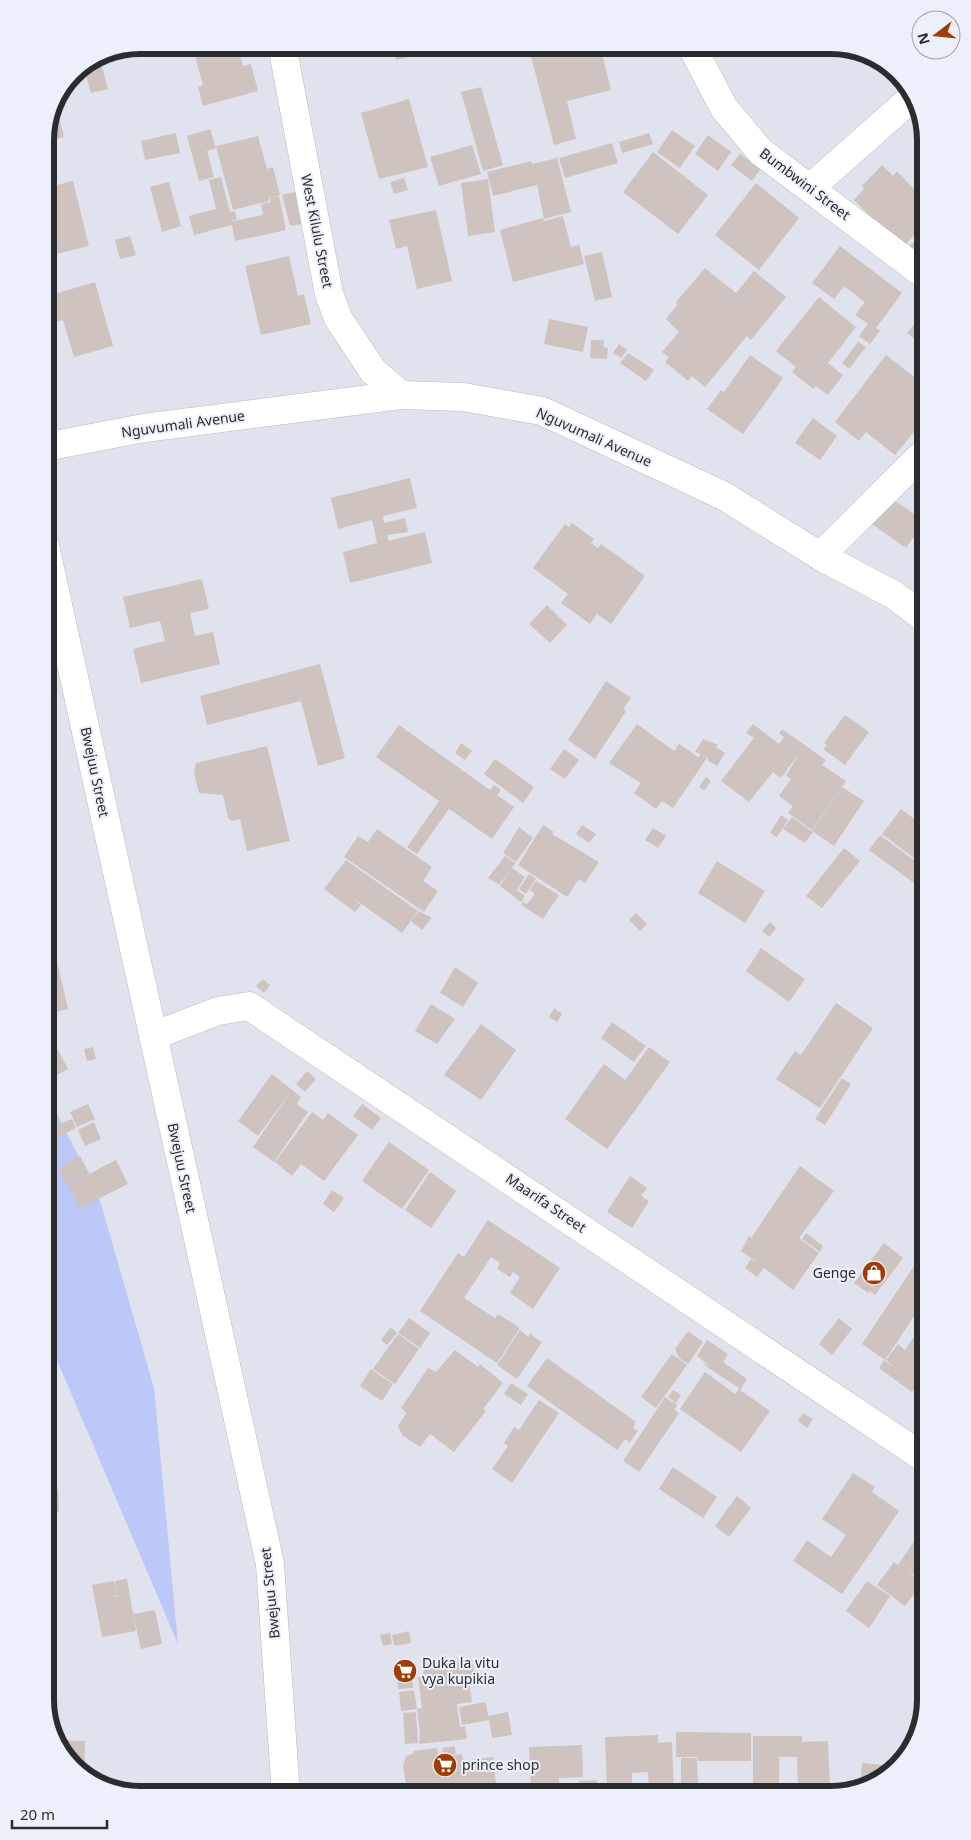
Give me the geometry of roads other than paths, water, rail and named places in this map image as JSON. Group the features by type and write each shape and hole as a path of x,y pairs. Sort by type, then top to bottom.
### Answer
{"street":[{"name":"West Kilulu Street","path":"284,54 329,294 338,318 373,371 401,395"},
{"name":"Bumbwini Street","path":"696,54 724,108 761,152 917,269"},
{"path":"810,188 908,101"},
{"name":"Nguvumali Avenue","path":"54,445 144,428 401,395 463,397 542,411 724,496 820,556 894,595 917,612"},
{"path":"820,556 917,460"},
{"name":"Bwejuu Street","path":"54,587 270,1564 285,1786"},
{"name":"Maarifa Street","path":"153,1036 218,1011 249,1006 297,1036 917,1453"}],"place":[{"name":"Genge","path":"874,1273"},
{"name":"Duka la vitu vya kupikia","path":"405,1671"},
{"name":"prince shop","path":"445,1765"}]}
